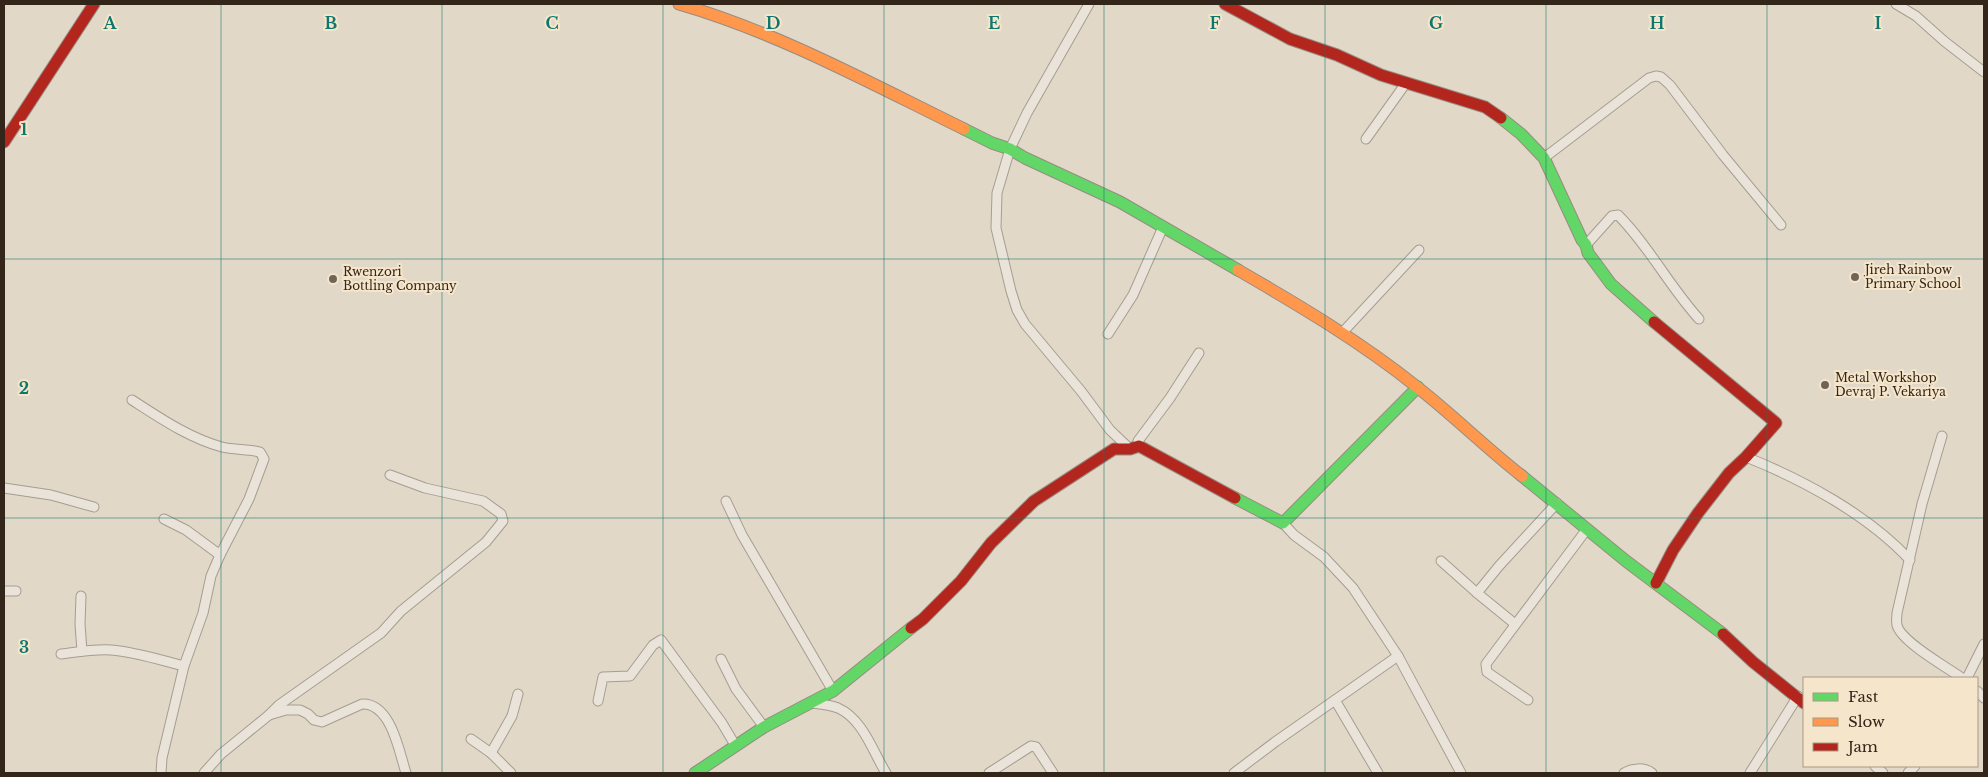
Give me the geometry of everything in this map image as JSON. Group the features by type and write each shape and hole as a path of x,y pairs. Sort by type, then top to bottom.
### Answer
{"main road":[{"path":"4,142 94,4"},
{"path":"679,4 705,7 721,16 793,45 992,143 1010,149 1025,158 1120,202 1295,303 1342,333 1418,387 1501,460 1557,503 1626,561 1716,627 1753,662 1801,700"},
{"path":"1225,4 1243,16 1290,39 1337,55 1381,75 1485,107 1494,112 1521,134 1544,158 1586,245 1588,253 1611,284 1628,301 1776,423 1729,473 1698,513 1673,550 1656,582"},
{"path":"695,773 764,726 812,703 848,680 884,648 923,619 961,581 991,543 1034,500 1114,449 1135,448 1283,523 1418,387"}],"street":[{"path":"1089,4 1031,105 1010,149 998,193 996,228 1017,310 1034,337 1081,391 1110,430 1135,448 1199,353"},
{"path":"1896,4 1916,16 1984,72"},
{"path":"1544,158 1649,78 1661,77 1679,95 1723,155 1781,225"},
{"path":"1366,139 1406,83"},
{"path":"1586,245 1612,216 1618,214 1634,231 1680,297 1699,318"},
{"path":"1108,334 1133,295 1164,227"},
{"path":"1342,333 1419,250"},
{"path":"132,400 178,429 223,447 246,448 260,452 263,454 264,459 249,499 211,576 195,638 184,666 162,758 161,773"},
{"path":"1942,436 1922,504 1897,613 1897,626 1913,646 1960,677"},
{"path":"1746,457 1764,464 1846,508 1893,541 1910,560"},
{"path":"204,773 221,754 279,705 381,633 401,611 486,542 503,521 502,514 483,501 425,488 390,475"},
{"path":"4,488 51,495 94,508"},
{"path":"726,501 742,535 833,691"},
{"path":"1477,593 1557,503"},
{"path":"164,519 186,530 220,555"},
{"path":"1283,523 1294,535 1324,557 1353,588 1398,656 1460,773"},
{"path":"1528,700 1491,675 1486,668 1486,664 1587,529"},
{"path":"1440,561 1515,624"},
{"path":"4,591 16,590"},
{"path":"81,596 80,624 82,651"},
{"path":"598,701 603,677 630,676 652,645 661,640 722,723 735,745"},
{"path":"1967,677 1984,644"},
{"path":"60,654 82,651 120,651 184,666"},
{"path":"1234,773 1398,656"},
{"path":"721,659 736,689 764,726"},
{"path":"491,753 512,716 518,694"},
{"path":"1335,700 1378,773"},
{"path":"1750,773 1801,700"},
{"path":"812,703 838,708 854,719 865,734 886,773"},
{"path":"269,715 286,710 300,710 314,720 322,722 362,704 367,704 380,711 388,720 406,773"},
{"path":"471,739 491,753 511,773"},
{"path":"989,773 1031,746 1036,747 1053,773"},
{"path":"1624,773 1635,768 1652,773"}],"traffic: fast":[{"path":"1501,118 1521,134 1544,158 1586,245 1588,253 1611,284 1654,322"},
{"path":"964,129 1120,202 1238,270"},
{"path":"1235,498 1283,523 1418,387"},
{"path":"1522,476 1626,561 1723,634"},
{"path":"695,773 764,727 833,691 911,628"}],"traffic: slow":[{"path":"679,4 752,29 788,44 964,129"},
{"path":"1238,270 1307,311 1374,355 1430,398 1522,476"}],"traffic: jam":[{"path":"4,142 94,4"},
{"path":"1225,4 1290,39 1337,55 1381,75 1485,107 1501,118"},
{"path":"1654,322 1776,423 1729,473 1698,513 1673,550 1656,583"},
{"path":"911,628 923,619 961,581 991,543 1034,501 1114,449 1130,449 1139,446 1235,498"},
{"path":"1723,634 1753,662 1803,702"}],"place":[{"name":"Jireh Rainbow Primary School","path":"1855,277"},
{"name":"Rwenzori Bottling Company","path":"333,279"},
{"name":"Metal Workshop Devraj P. Vekariya","path":"1825,385"}]}
